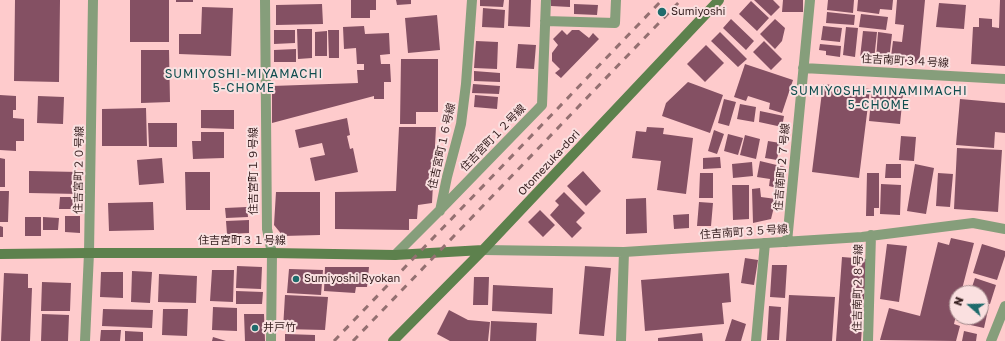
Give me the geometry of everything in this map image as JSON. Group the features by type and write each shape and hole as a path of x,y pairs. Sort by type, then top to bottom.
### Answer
{"street":[{"name":"住吉宮町２０号線","path":"85,341 90,253 93,0"},
{"name":"住吉宮町１９号線","path":"265,0 266,229 272,253 271,341"},
{"name":"住吉宮町１６号線","path":"440,211 461,124 466,84 472,0"},
{"name":"住吉宮町１２号線","path":"440,211 542,105 546,0"},
{"path":"545,21 615,23 616,0"},
{"name":"Otomezuka-dori","path":"393,341 483,250 719,0"},
{"name":"住吉南町２７号線","path":"787,242 810,0"},
{"name":"住吉南町３４号線","path":"804,68 1005,79"},
{"path":"396,255 440,211"},
{"name":"住吉南町３５号線","path":"483,250 624,252 787,242 871,235 973,223 1005,229"},
{"name":"住吉南町２８号線","path":"868,341 871,235"},
{"path":"756,341 765,243"},
{"name":"住吉宮町３１号線","path":"0,254 272,253 396,255 483,250"},
{"path":"620,341 624,252"},
{"path":"990,341 1005,306"}],"building":[{"path":"15,0 60,0 59,82 14,81"},
{"path":"130,0 169,0 169,42 130,42"},
{"path":"176,0 193,0 193,2 176,2"},
{"path":"351,0 376,0 376,10 370,10 370,18 351,18"},
{"path":"396,0 411,0 411,4 397,5"},
{"path":"480,0 504,0 503,7 480,6"},
{"path":"509,0 531,0 530,27 508,26"},
{"path":"551,0 570,0 570,7 551,6"},
{"path":"754,0 773,0 780,7 771,16"},
{"path":"783,0 803,0 803,12 782,12"},
{"path":"828,0 854,0 853,13 827,10"},
{"path":"858,0 893,0 892,10 880,9 879,14 857,11"},
{"path":"897,0 925,0 919,64 903,62 904,58 891,57 893,41 902,42 904,25 895,24"},
{"path":"1000,0 1005,0 1005,66 971,64 973,27 979,27 979,18 992,19 992,27 999,28"},
{"path":"751,1 769,18 757,31 739,14"},
{"path":"939,3 966,5 964,29 936,27"},
{"path":"322,4 323,24 276,25 276,5"},
{"path":"574,4 598,5 597,15 574,14"},
{"path":"202,7 233,8 231,56 179,54 179,34 201,34"},
{"path":"483,8 505,10 504,28 482,27"},
{"path":"827,12 855,15 854,25 826,23"},
{"path":"861,14 888,17 886,30 859,27"},
{"path":"437,15 440,50 408,53 405,18"},
{"path":"731,19 754,41 746,50 723,28"},
{"path":"775,19 785,28 782,41 775,49 760,34"},
{"path":"364,26 365,34 389,33 390,54 380,55 381,64 390,64 391,82 384,82 384,99 374,99 374,96 272,123 272,86 358,83 357,70 364,70 364,64 357,64 356,48 344,49 343,27"},
{"path":"823,26 842,28 840,42 821,40"},
{"path":"846,27 858,28 855,57 843,55"},
{"path":"297,29 312,29 312,58 298,59"},
{"path":"274,30 295,30 295,43 274,44"},
{"path":"328,30 339,30 339,58 329,58"},
{"path":"562,30 567,35 572,30 579,30 589,38 593,33 599,39 561,78 555,73 560,69 552,61 552,53 558,45 553,39"},
{"path":"327,31 327,56 315,56 315,32"},
{"path":"863,31 877,32 874,60 860,58"},
{"path":"720,32 747,59 738,67 711,41"},
{"path":"878,32 892,34 889,60 876,59"},
{"path":"476,41 498,42 497,69 474,68"},
{"path":"764,41 782,59 771,70 753,52"},
{"path":"518,44 536,45 534,69 516,68"},
{"path":"820,44 841,46 840,57 826,55 826,51 819,50"},
{"path":"706,45 724,63 705,82 687,64"},
{"path":"296,49 296,62 274,62 274,50"},
{"path":"141,50 169,50 170,102 141,103"},
{"path":"401,59 438,59 438,112 416,112 416,124 400,124"},
{"path":"745,64 793,80 782,113 769,109 770,103 748,96 746,101 734,97"},
{"path":"474,71 500,73 500,82 474,81"},
{"path":"688,82 723,95 710,133 662,116 666,103"},
{"path":"473,84 500,86 499,94 472,93"},
{"path":"823,84 870,89 859,178 812,172"},
{"path":"872,90 903,94 900,124 869,121"},
{"path":"0,95 16,96 16,110 13,110 13,118 24,119 24,141 16,141 16,151 0,150"},
{"path":"475,95 498,97 497,109 474,107"},
{"path":"38,96 64,97 63,124 37,123"},
{"path":"724,99 736,102 729,126 718,123"},
{"path":"960,99 1005,103 1005,133 995,132 994,148 956,145"},
{"path":"740,104 756,107 754,122 737,119"},
{"path":"146,108 147,146 102,146 102,109"},
{"path":"201,110 234,110 234,129 201,128"},
{"path":"760,111 784,116 782,127 759,122"},
{"path":"347,118 350,135 347,136 350,149 353,148 358,172 315,181 310,158 325,155 322,143 299,148 295,130"},
{"path":"148,123 177,123 177,147 149,147"},
{"path":"399,127 436,127 432,203 418,205 417,219 409,219 409,230 335,229 335,192 396,191"},
{"path":"647,127 664,128 663,134 693,138 686,194 657,190 661,161 632,158 636,131 646,132"},
{"path":"714,130 724,134 717,154 708,151"},
{"path":"201,132 224,132 224,158 193,159 192,141 201,141"},
{"path":"728,134 743,138 738,155 724,151"},
{"path":"745,135 760,139 756,159 740,155"},
{"path":"901,136 916,137 914,161 899,160"},
{"path":"768,141 780,143 777,160 765,158"},
{"path":"957,148 1002,150 998,212 954,209"},
{"path":"720,157 721,168 703,169 703,158"},
{"path":"0,158 5,159 5,187 0,187"},
{"path":"162,158 164,183 139,185 137,160"},
{"path":"760,161 785,167 781,189 769,186 770,179 757,177"},
{"path":"752,162 753,176 733,178 732,164"},
{"path":"886,164 901,164 901,178 885,178"},
{"path":"915,164 934,168 926,214 907,211"},
{"path":"29,171 79,172 79,194 29,193"},
{"path":"583,171 601,191 586,206 567,186"},
{"path":"185,172 210,172 210,210 186,210"},
{"path":"700,173 713,173 713,198 699,198"},
{"path":"867,173 879,173 879,208 874,208 874,216 866,216"},
{"path":"938,173 953,174 950,207 936,206"},
{"path":"881,184 901,185 900,215 880,214"},
{"path":"732,185 749,185 749,219 733,220"},
{"path":"760,188 761,197 776,199 771,219 753,223 752,189"},
{"path":"0,191 9,191 8,222 0,222"},
{"path":"276,192 320,192 320,235 283,236 274,225"},
{"path":"564,192 585,213 576,222 582,228 572,238 550,215 559,205 555,201"},
{"path":"60,197 78,197 78,209 59,209"},
{"path":"646,198 647,233 626,234 626,199"},
{"path":"153,202 154,230 109,231 108,203"},
{"path":"699,202 713,203 711,226 697,226"},
{"path":"247,207 248,217 226,218 225,208"},
{"path":"540,210 555,225 543,237 528,222"},
{"path":"689,214 689,228 674,229 673,215"},
{"path":"65,216 80,216 80,233 65,232"},
{"path":"25,217 41,217 41,236 25,236"},
{"path":"43,217 59,218 58,230 43,230"},
{"path":"249,220 249,233 227,234 226,221"},
{"path":"0,226 3,227 3,237 0,237"},
{"path":"951,238 974,243 963,285 949,285 949,325 960,326 956,341 880,340 889,308 920,316 938,242 949,245"},
{"path":"887,244 907,246 899,302 880,299"},
{"path":"982,244 1005,251 1005,256 997,280 973,273"},
{"path":"842,257 867,259 861,341 836,341"},
{"path":"745,258 758,260 754,285 741,283"},
{"path":"772,265 787,265 785,298 770,297"},
{"path":"237,266 262,267 261,289 236,288"},
{"path":"585,266 611,268 604,336 579,334"},
{"path":"325,267 369,267 367,287 356,287 355,293 324,291"},
{"path":"289,269 323,270 321,295 287,293"},
{"path":"212,270 234,270 233,302 210,301"},
{"path":"132,271 152,272 150,303 131,302"},
{"path":"101,272 123,272 123,298 100,297"},
{"path":"4,273 28,274 28,288 32,288 30,341 1,341"},
{"path":"729,273 731,302 722,303 724,324 645,331 641,280"},
{"path":"159,274 197,276 196,303 158,302"},
{"path":"474,277 489,277 488,305 473,305"},
{"path":"975,278 996,285 990,304 989,285 973,285"},
{"path":"42,282 71,283 70,311 41,311"},
{"path":"493,285 553,288 552,314 492,311"},
{"path":"236,291 263,292 262,304 236,304"},
{"path":"285,295 328,297 325,330 283,329"},
{"path":"789,295 835,297 832,341 786,341"},
{"path":"769,306 781,307 779,340 767,340"},
{"path":"213,307 237,308 237,331 212,330"},
{"path":"103,309 153,310 152,328 102,326"},
{"path":"163,309 188,309 187,336 162,335"},
{"path":"449,310 468,320 490,322 488,341 450,341 437,334"},
{"path":"42,314 69,315 68,341 41,341"},
{"name":"井戸竹","path":"244,314 264,314 265,341 245,341"},
{"path":"732,319 746,324 741,341 725,341"},
{"path":"491,321 537,323 536,341 490,341"},
{"path":"970,325 985,325 984,328"},
{"path":"101,330 121,330 120,341 100,341"},
{"path":"125,331 143,332 143,341 125,341"},
{"path":"964,331 977,334 976,341 962,341"},
{"path":"702,333 703,341 658,341 658,338"},
{"path":"285,334 315,335 315,341 285,341"},
{"path":"213,337 226,341 212,341"}],"railway":[{"path":"334,341 662,0"},
{"path":"353,341 681,0"}],"place":[{"name":"Sumiyoshi","path":"662,12"},
{"name":"Sumiyoshi Ryokan","path":"296,279"},
{"name":"井戸竹","path":"255,328"}],"district":[{"name":"SUMIYOSHI-MIYAMACHI 5-CHOME","path":"244,81"},
{"name":"SUMIYOSHI-MINAMIMACHI 5-CHOME","path":"879,98"}]}
